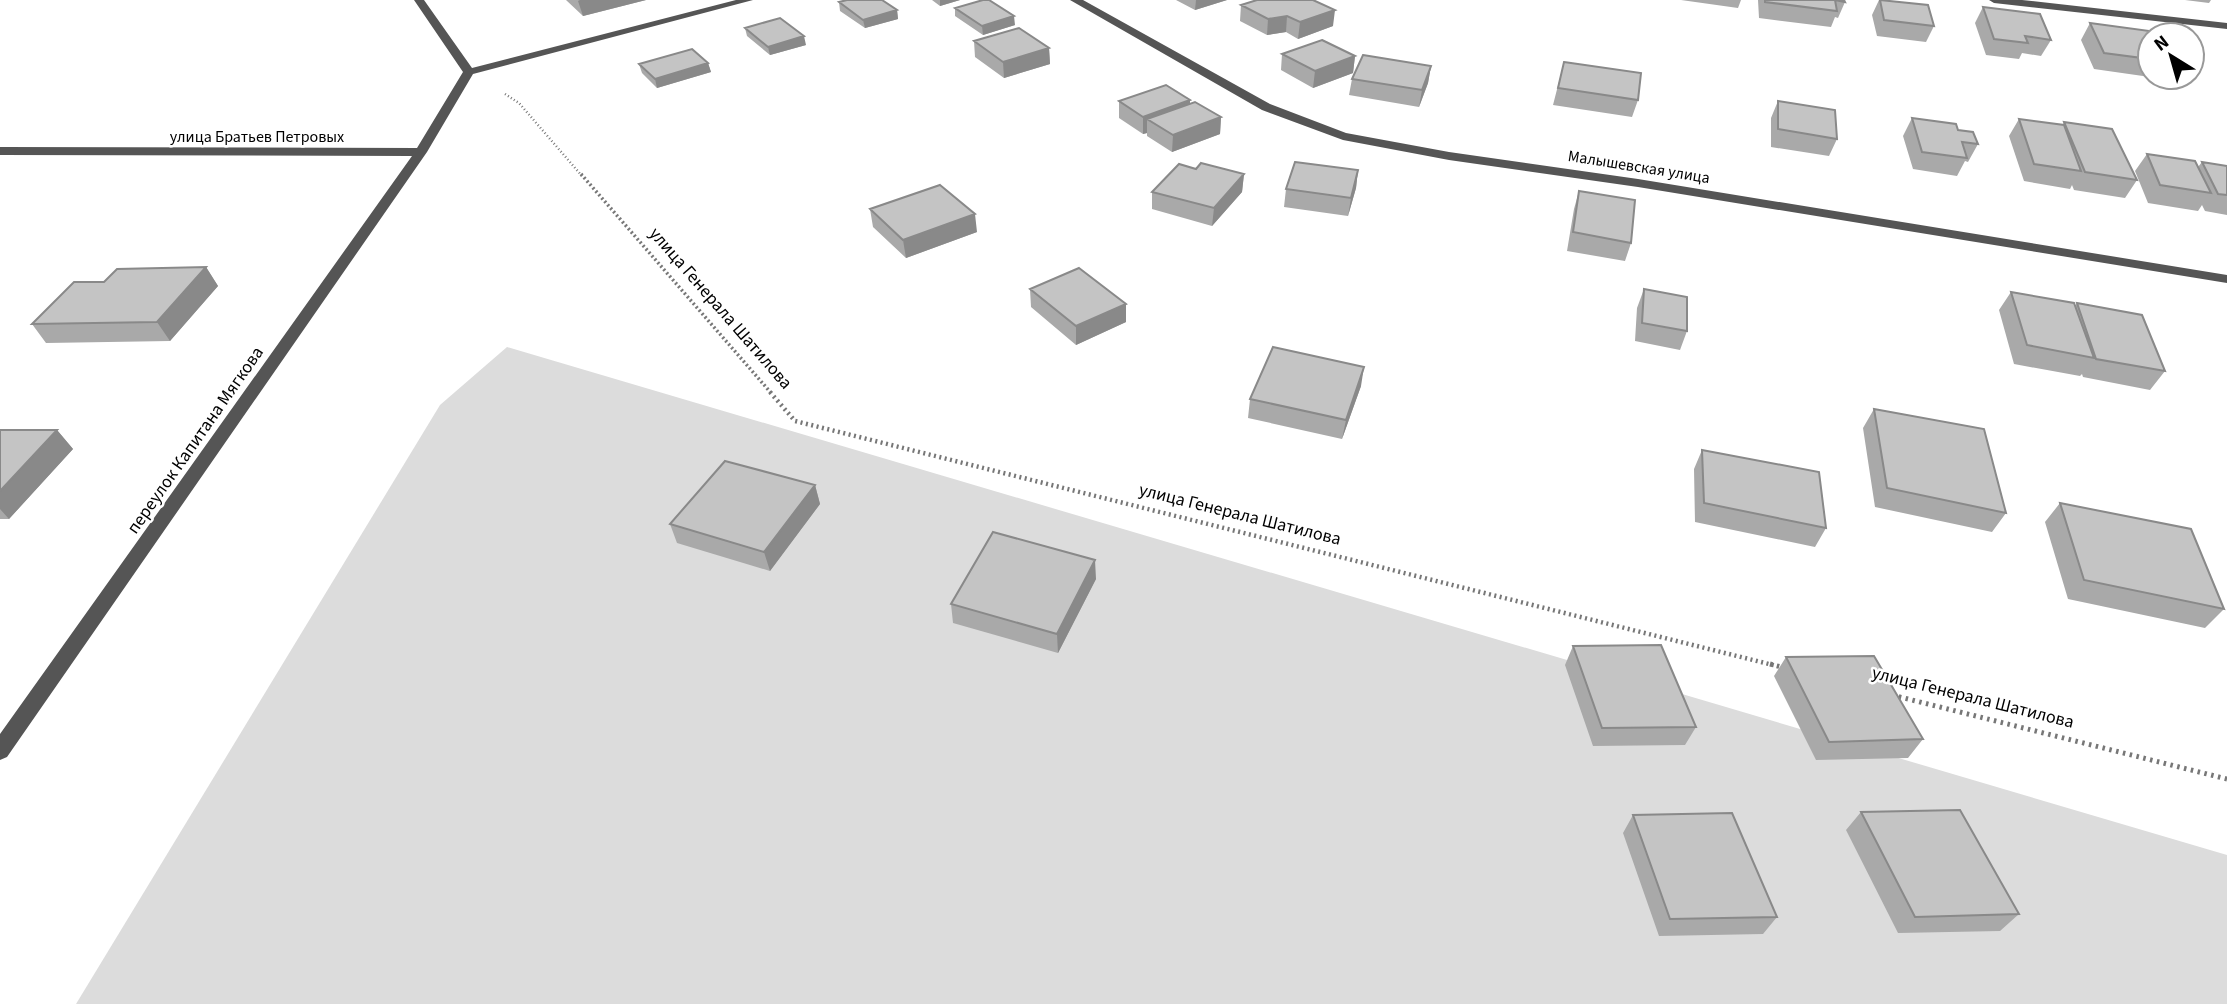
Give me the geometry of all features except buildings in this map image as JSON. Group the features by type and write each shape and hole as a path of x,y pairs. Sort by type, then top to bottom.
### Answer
{"street":[{"path":"419,0 468,72"},
{"path":"421,152 468,72 748,0"},
{"name":"Малышевская улица","path":"1075,0 1266,107 1343,136 1449,156 1651,185 2227,279"},
{"path":"1994,0 2227,26"},
{"name":"улица Братьев Петровых","path":"0,151 421,152"},
{"name":"переулок Капитана Мягкова","path":"0,751 421,152"}],"path":[{"name":"улица Генерала Шатилова","path":"468,72 519,103 795,421 1795,671"},
{"name":"улица Генерала Шатилова","path":"1889,694 2227,779"}],"shaded area":[{"path":"507,347 2227,855 2227,1004 76,1004 440,405"}]}
